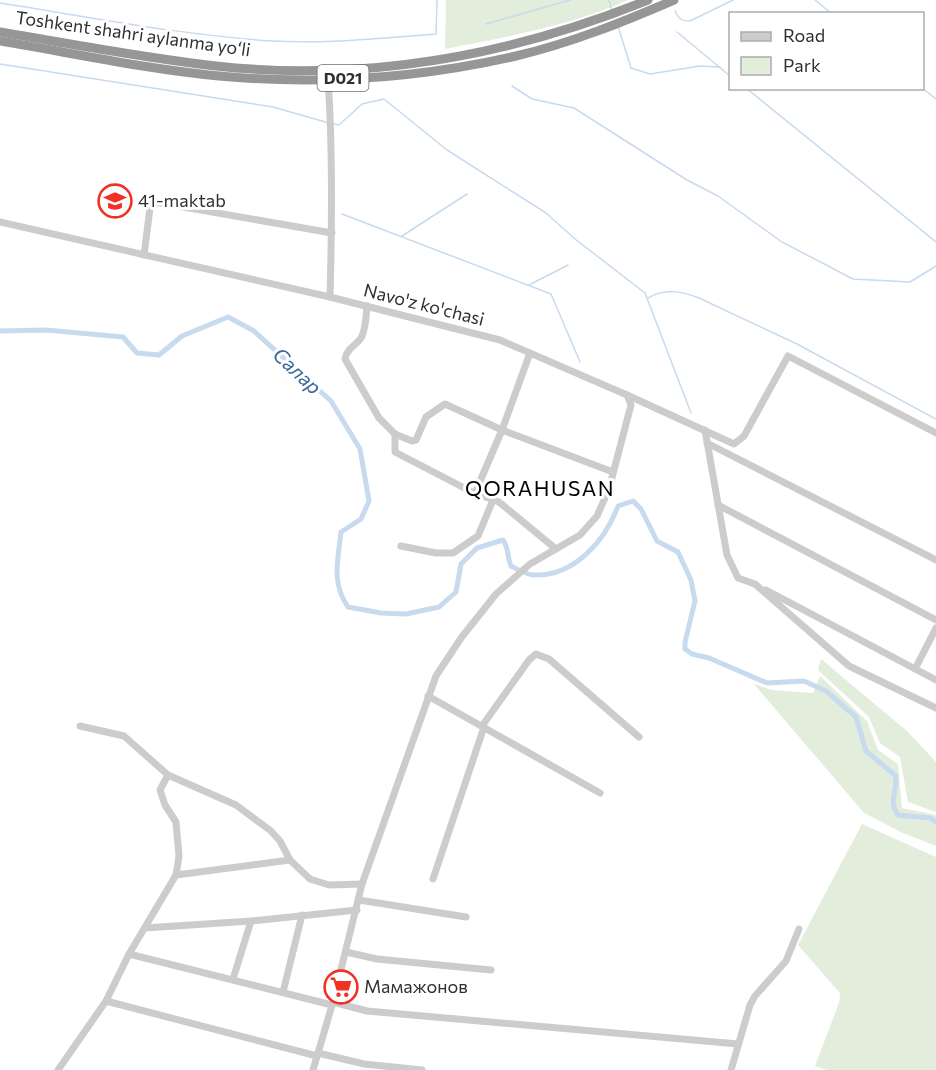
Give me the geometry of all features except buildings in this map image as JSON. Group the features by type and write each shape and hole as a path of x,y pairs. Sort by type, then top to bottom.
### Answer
{"highway":[{"name":"Toshkent shahri aylanma yoʻli","path":"0,40 216,66 253,69 349,69 394,66 490,51 536,40 617,13 648,0"},
{"name":"Toshkent shahri aylanma yoʻli","path":"0,32 73,49 218,76 261,79 328,79 394,75 489,61 539,50 620,23 674,0"}],"street":[{"path":"328,79 331,123 330,297"},
{"path":"144,255 150,208 155,202 332,233"},
{"name":"Navo'z ko'chasi","path":"0,222 330,297 501,340 734,444 744,436 788,356 936,433"},
{"path":"367,306 361,339 349,349 345,358 378,418 395,434 412,441 416,440 426,417 445,404 502,430 614,472"},
{"path":"475,493 502,430 530,353"},
{"path":"313,1070 346,952 362,884 429,696 446,660 484,607 530,564 580,535 597,516 609,489 631,405 627,395"},
{"path":"631,405 640,401"},
{"path":"705,430 727,555 738,579 755,584 936,680"},
{"path":"395,434 394,449 398,454 475,493 499,502 556,549"},
{"path":"707,443 936,560"},
{"path":"401,546 436,554 453,553 478,536 493,500"},
{"path":"718,505 936,620"},
{"path":"755,584 849,666 936,708"},
{"path":"915,669 936,628"},
{"path":"433,879 483,726 529,660 536,654 549,659 639,737"},
{"path":"429,696 600,793"},
{"path":"80,726 124,736 168,775 236,806 280,841 290,860 310,879 323,885 362,884"},
{"path":"58,1070 106,1002 129,954 176,875 179,856 176,822 165,805 160,790 168,775"},
{"path":"176,875 290,860"},
{"path":"359,900 465,917"},
{"path":"145,928 251,921 357,910"},
{"path":"283,992 302,915"},
{"path":"233,979 251,921"},
{"path":"731,1070 750,1005 755,996 786,961 799,928"},
{"path":"346,952 376,959 491,970"},
{"path":"129,954 367,1011 738,1044"},
{"path":"106,1002 317,1054 364,1064 422,1070"}],"green space":[{"path":"446,0 628,0 561,24 445,49"},
{"path":"821,659 908,732 936,762 936,812 908,802 900,757 880,743 869,717 818,670"},
{"path":"820,676 867,721 878,750 898,764 902,808 936,815 936,846 903,833 864,813 754,684 772,690 813,693"},
{"path":"862,824 936,857 936,1070 827,1070 815,1066 839,1003 840,993 798,945"}],"waterway":[{"path":"0,3 204,34 272,41 313,42 436,34 437,0"},
{"path":"486,24 570,0"},
{"path":"609,0 612,11"},
{"path":"675,11 681,19 690,21 733,0"},
{"path":"815,0 830,12"},
{"path":"618,26 631,68 650,74 700,66 720,67"},
{"path":"677,32 729,75"},
{"path":"0,64 273,107 329,123"},
{"path":"512,86 532,99 574,108 687,180 718,196 782,242 853,279 910,282 936,266"},
{"path":"748,90 936,242"},
{"path":"924,90 936,99"},
{"path":"334,124 339,125 362,104 384,99 447,150 546,213 575,239 645,293 691,413"},
{"path":"402,236 467,194"},
{"path":"342,214 551,294 580,362"},
{"path":"529,285 568,265"},
{"path":"648,298 661,293 673,292 699,298 797,344 936,419"},
{"name":"Салар","path":"0,331 46,330 123,337 137,353 159,355 182,336 228,317 254,331 331,401 360,449 369,501 361,519 341,532 337,562 339,589 348,607 381,613 406,614 439,607 456,592 461,564 477,548 503,540 511,566 518,570 533,575 562,570 586,554 596,544 618,506 633,501 641,509 657,541 678,552 691,580 695,601 685,649 692,654 709,658 767,683 804,681 826,691 856,717 866,751 896,776 893,801 898,815 930,818 936,822"}],"place":[{"name":"41-maktab","path":"115,201"},
{"name":"Мамажонов","path":"341,987"}],"district":[{"name":"QORAHUSAN","path":"540,489"}]}
